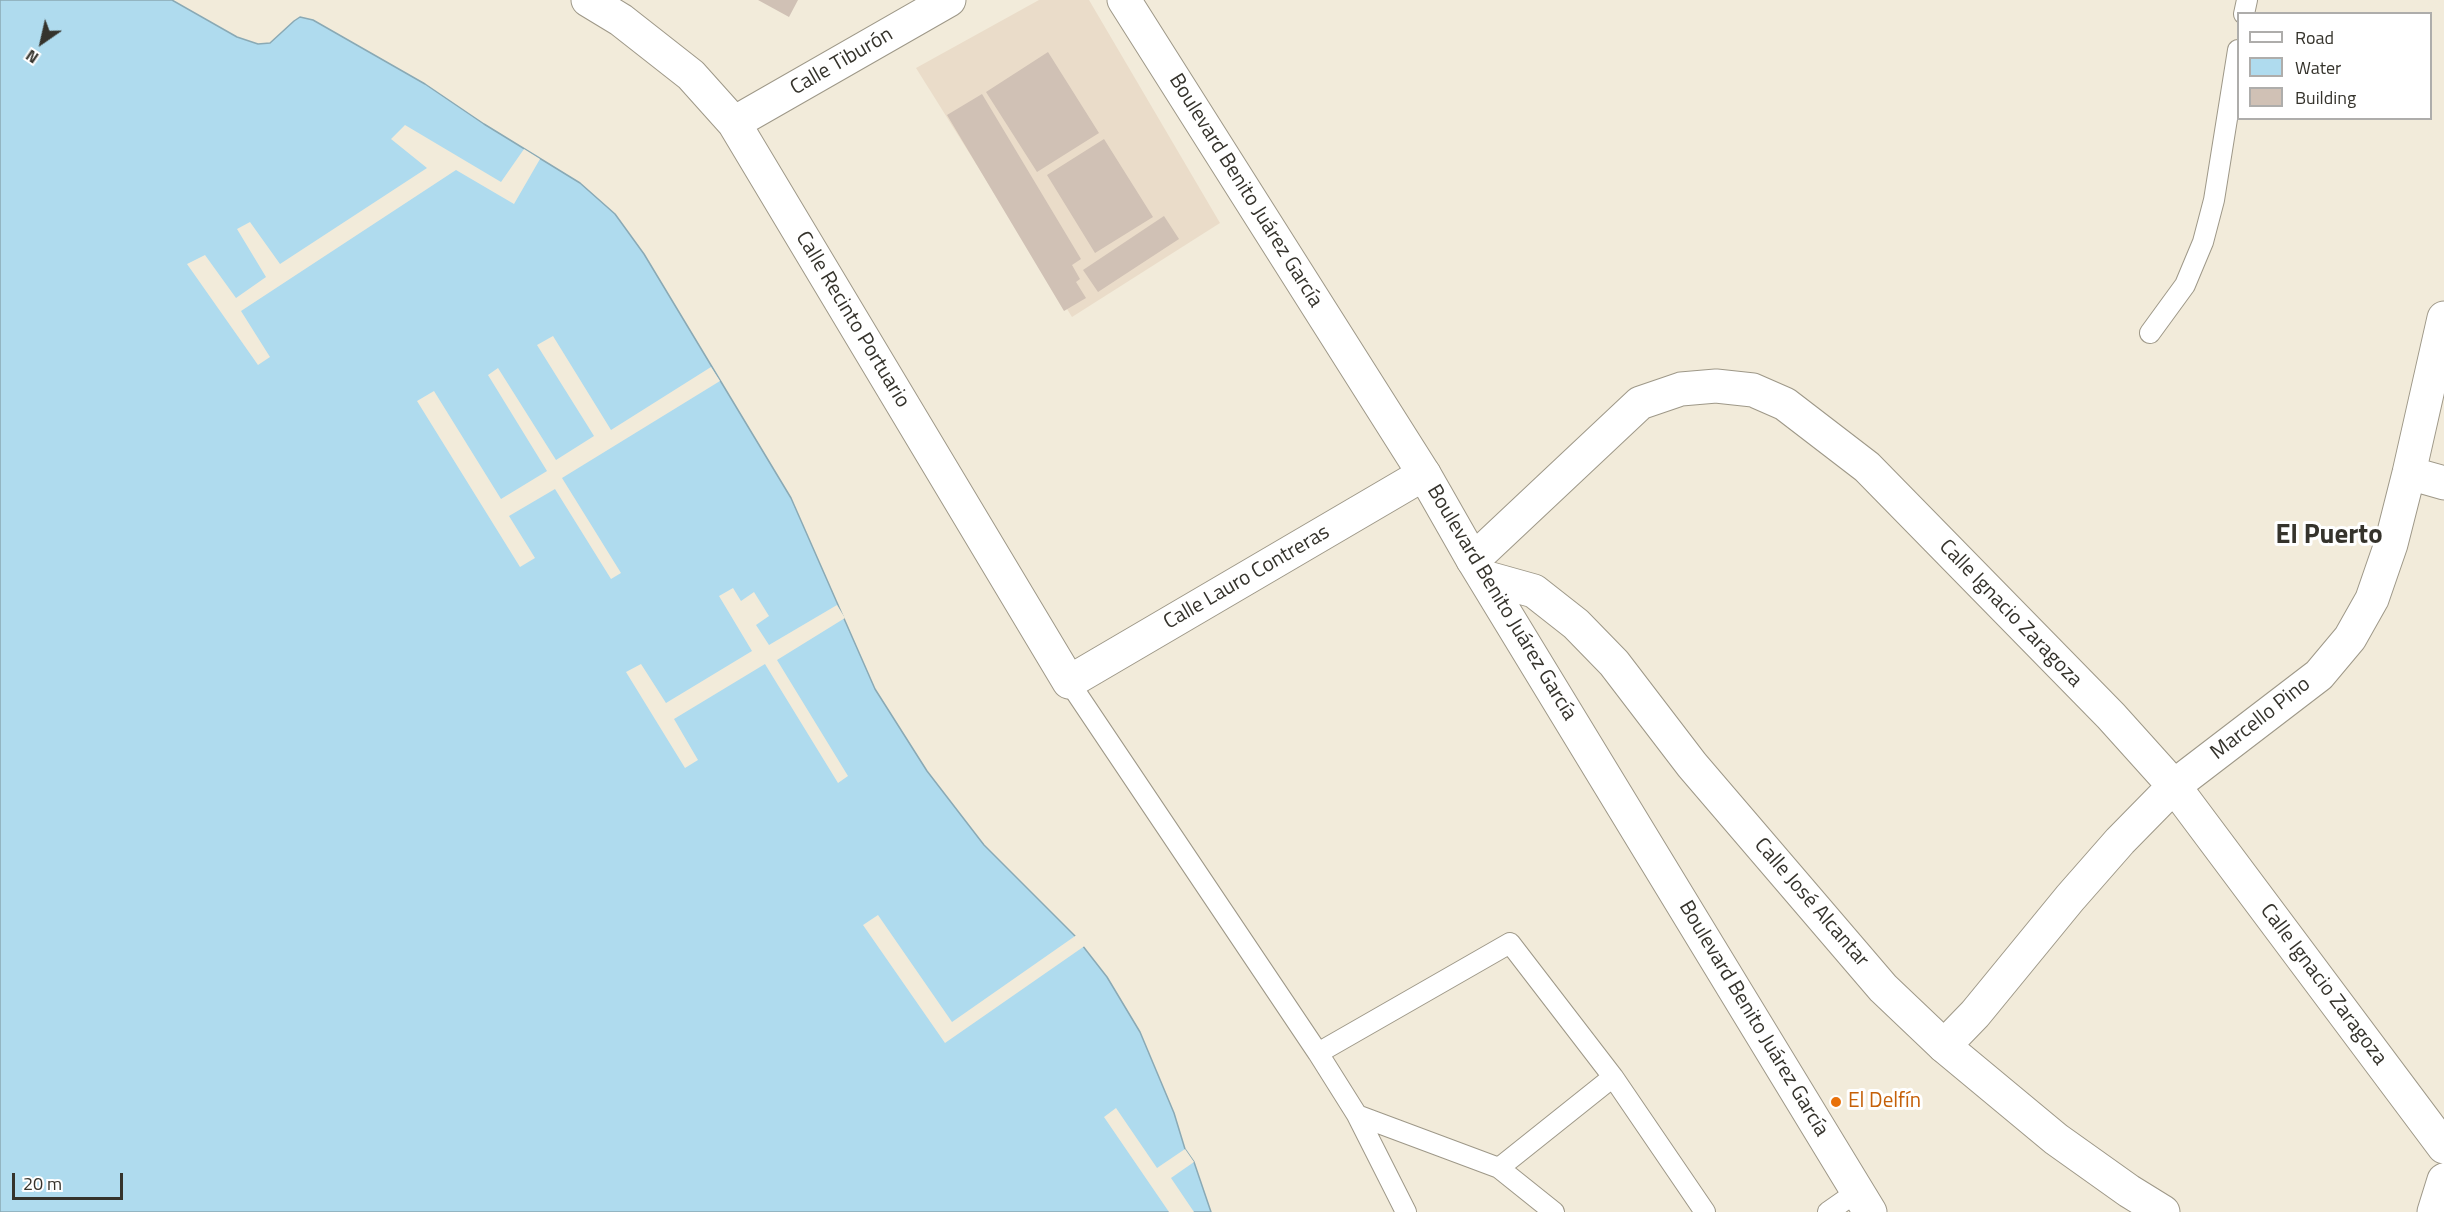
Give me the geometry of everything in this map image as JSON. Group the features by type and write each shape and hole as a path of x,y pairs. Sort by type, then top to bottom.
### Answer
{"street":[{"name":"Calle Recinto Portuario","path":"588,0 621,20 691,75 734,123 1069,682"},
{"name":"Calle Tiburón","path":"734,123 950,0"},
{"name":"Boulevard Benito Juárez García","path":"1124,0 1424,474 1478,569 1864,1201"},
{"name":"Marcello Pino","path":"1944,1046 1975,1014 2113,849 2174,786 2319,675 2350,638 2372,599 2391,544 2444,318"},
{"name":"Calle Ignacio Zaragoza","path":"1478,569 1640,403 1681,389 1716,386 1753,390 1785,404 1867,467 2110,716 2174,786 2444,1147"},
{"name":"Calle Lauro Contreras","path":"1069,682 1424,474"},
{"path":"2409,474 2444,483"},
{"name":"Calle José Alcantar","path":"1478,569 1534,591 1576,624 1614,663 1692,765 1883,988 1944,1046 2055,1139 2163,1212"},
{"path":"2434,1212 2444,1180"}],"lane":[{"path":"2150,333 2185,285 2203,242 2214,201 2237,56"},
{"path":"1069,682 1318,1053 1357,1115 1406,1212"},
{"path":"1318,1053 1510,943 1613,1077 1705,1212"},
{"path":"1498,1168 1613,1077"},
{"path":"1357,1115 1498,1168 1554,1212"},
{"path":"1828,1212 1864,1201"}],"shaded area":[{"path":"1039,0 1089,0 1220,223 1072,317 916,68"}],"water":[{"path":"0,0 172,0 237,37 258,44 270,43 300,17 313,20 425,84 484,124 580,183 615,214 644,254 791,498 875,689 927,771 984,845 1075,936 1107,977 1140,1032 1174,1113 1185,1149 1194,1162 1211,1212 0,1212"}],"pier":[{"path":"405,125 501,182 524,149 540,159 514,204 456,170 241,311 270,357 258,365 187,264 205,255 236,298 266,277 237,229 250,222 280,264 427,168 391,139"},
{"path":"553,336 611,430 711,367 720,381 562,478 621,573 611,579 555,489 509,516 535,558 520,567 417,401 434,391 501,499 547,471 488,375 498,368 556,460 594,436 537,345"},
{"path":"733,588 741,601 754,592 769,616 756,625 769,645 837,605 845,618 777,660 848,776 838,783 765,664 674,719 698,760 685,768 626,672 641,664 666,703 752,651 719,596"},
{"path":"878,915 952,1022 1078,934 1086,945 945,1043 863,925"},
{"path":"1116,1108 1157,1168 1185,1149 1194,1162 1171,1178 1194,1212 1169,1212 1104,1117"}],"building":[{"path":"758,0 798,0 789,17"},
{"path":"1048,52 1099,133 1037,172 986,92"},
{"path":"982,94 1081,259 1072,265 1080,279 1076,282 1086,298 1064,311 947,115"},
{"path":"1104,139 1153,217 1095,253 1047,175"},
{"path":"1164,216 1179,239 1098,292 1083,270"}],"place":[{"name":"El Delfín","path":"1836,1102"}],"district":[{"name":"El Puerto","path":"2329,536"}]}
